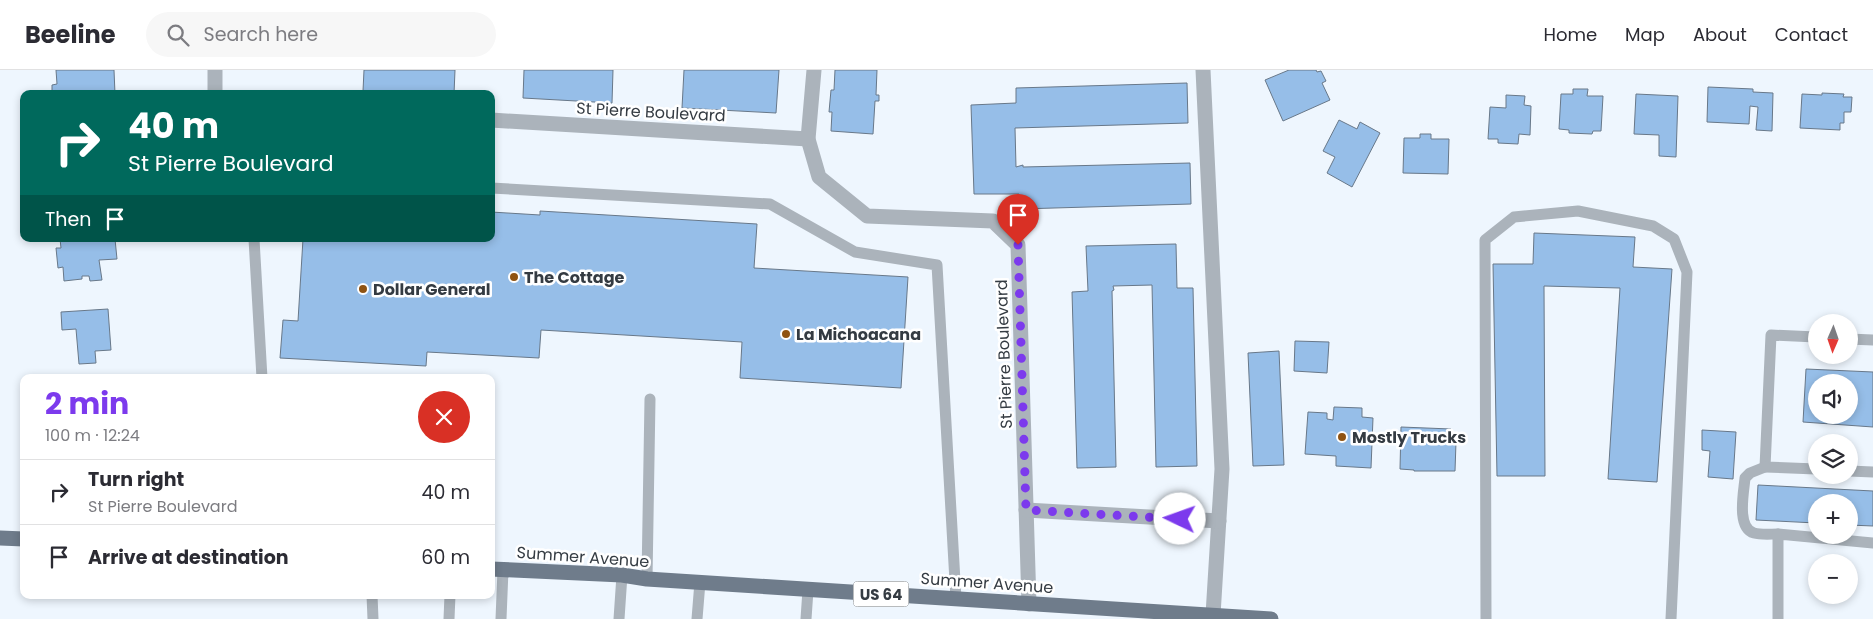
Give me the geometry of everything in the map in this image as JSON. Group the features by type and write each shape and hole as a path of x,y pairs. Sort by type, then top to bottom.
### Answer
{"main road":[{"path":"0,538 20,540"},
{"name":"Summer Avenue","path":"497,569 622,575 647,579 808,590 1271,619"}],"street":[{"path":"215,70 215,90"},
{"name":"St Pierre Boulevard","path":"814,70 808,139 819,177 867,216 993,221 1018,245 1029,604"},
{"path":"1203,70 1222,464 1213,616"},
{"name":"St Pierre Boulevard","path":"495,120 808,139"},
{"path":"1026,510 1219,522"}],"lane":[{"path":"495,188 770,204 855,252 937,265 956,599"},
{"path":"1486,619 1485,240 1514,217 1578,211 1653,226 1674,239 1687,272 1671,619"},
{"path":"254,242 262,374"},
{"path":"1765,467 1771,335 1808,337"},
{"path":"1858,339 1873,340"},
{"path":"647,579 650,399"},
{"path":"1808,469 1765,467 1750,472 1745,478 1742,520 1746,528 1752,533 1873,543"},
{"path":"1858,471 1873,472"},
{"path":"1778,534 1778,619"},
{"path":"497,569 501,619"},
{"path":"619,619 622,575"},
{"path":"698,619 700,582"},
{"path":"806,619 808,590"},
{"path":"372,599 372,619"},
{"path":"449,619 450,599"}],"building":[{"path":"56,70 114,70 115,90 52,90 52,85 57,84"},
{"path":"364,70 455,70 454,90 363,90"},
{"path":"524,70 613,70 612,103 523,98"},
{"path":"684,70 779,70 776,113 682,108"},
{"path":"835,70 877,70 876,95 879,95 879,101 875,101 873,134 831,131 832,112 829,112 831,90 834,90"},
{"path":"1289,70 1321,71 1326,81 1322,83 1330,100 1283,121 1265,80"},
{"path":"1187,83 1188,123 1015,128 1016,167 1023,165 1023,167 1190,163 1191,204 1020,209 1019,194 974,194 971,105 1016,103 1016,88"},
{"path":"1708,87 1753,89 1753,92 1773,93 1772,131 1756,130 1758,107 1750,106 1749,124 1707,122"},
{"path":"1573,89 1588,89 1587,96 1603,96 1601,131 1593,131 1592,134 1569,133 1569,130 1559,129 1561,94 1573,94"},
{"path":"1822,93 1844,94 1843,97 1852,97 1851,112 1844,112 1844,123 1840,123 1840,130 1800,128 1802,94 1822,95"},
{"path":"1636,94 1678,96 1676,157 1659,156 1659,135 1634,134"},
{"path":"1506,95 1525,96 1524,105 1531,106 1530,135 1519,134 1518,144 1498,143 1498,139 1488,139 1490,107 1506,108"},
{"path":"1339,120 1357,129 1360,122 1380,133 1352,187 1327,173 1335,157 1323,151"},
{"path":"1420,134 1431,134 1431,139 1449,139 1448,174 1403,173 1404,138 1420,138"},
{"path":"540,211 757,224 754,268 908,277 901,388 740,378 742,342 541,330 539,358 427,352 426,366 280,358 283,320 298,321 303,242 495,242 495,212 540,215"},
{"path":"1534,233 1635,237 1633,267 1672,269 1657,482 1608,479 1620,288 1544,286 1545,476 1497,476 1493,264 1533,264"},
{"path":"60,242 115,242 117,259 99,260 102,280 90,281 89,276 82,276 82,279 64,281 63,267 58,268 56,248 61,248"},
{"path":"1176,244 1177,288 1193,288 1197,466 1156,467 1152,285 1113,286 1114,290 1112,291 1116,467 1077,468 1072,292 1088,291 1086,246"},
{"path":"108,309 111,350 95,351 96,363 79,364 76,329 62,330 61,312"},
{"path":"1295,341 1329,342 1327,373 1294,371"},
{"path":"1279,351 1284,465 1253,466 1248,353"},
{"path":"1806,369 1873,372 1873,427 1831,424 1858,424 1858,374 1808,374 1808,422 1803,422"},
{"path":"1334,407 1362,408 1362,417 1373,418 1371,468 1336,466 1336,456 1305,454 1308,412 1327,413 1327,419 1333,420"},
{"path":"1401,427 1451,429 1451,442 1456,442 1455,471 1400,469"},
{"path":"1702,430 1736,432 1733,479 1708,477 1710,451 1702,450"},
{"path":"1758,485 1873,491 1873,526 1858,525 1858,494 1808,494 1808,523 1756,520"}],"place":[{"name":"The Cottage","path":"514,277"},
{"name":"Dollar General","path":"363,289"},
{"name":"La Michoacana","path":"786,334"},
{"name":"Mostly Trucks","path":"1342,437"}],"route":[{"path":"1018,245 1026,510 1180,519"}]}
